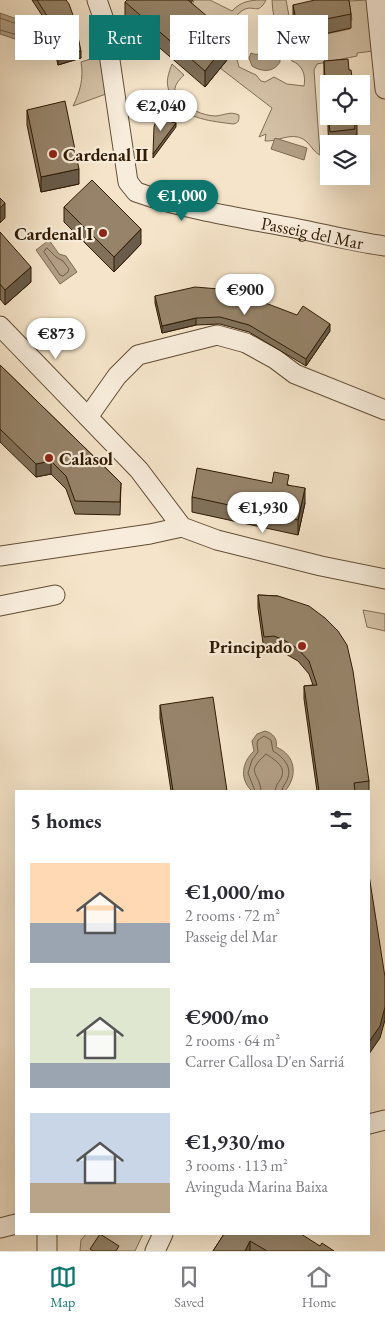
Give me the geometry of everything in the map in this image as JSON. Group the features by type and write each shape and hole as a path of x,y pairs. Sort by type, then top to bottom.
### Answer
{"street":[{"name":"Passeig del Mar","path":"97,0 104,20 126,176 136,192 228,216 296,228 361,243 385,246"},
{"path":"376,0 385,89"},
{"path":"361,243 385,237"},
{"path":"0,326 139,470 182,527 217,540 321,566 385,579"},
{"path":"88,417 117,376 138,355 217,335 246,343 295,374 385,410"},
{"path":"0,556 150,534 182,527"},
{"path":"0,606 55,596"},
{"path":"370,1124 385,1120"},
{"path":"0,1228 15,1224"},
{"path":"46,1235 48,1251"},
{"path":"155,1251 162,1235"}],"shaded area":[{"path":"194,0 210,0 232,11 244,3 266,0 258,9 250,8 243,10 237,15 198,15 191,9"},
{"path":"272,0 286,0 289,15 274,15"},
{"path":"367,0 373,51 357,53 357,56 317,64 314,70 320,155 306,141 298,137 265,141 266,134 259,137 272,108 220,68 227,60 237,60 239,67 256,75 261,81 265,82 274,77 287,84 304,86 305,78 303,71 299,65 292,61 328,60 328,34 350,29 350,21 352,20 349,1"},
{"path":"89,59 101,60 106,94 73,106 81,85 81,62"},
{"path":"172,64 184,75 177,83 175,89 176,95 181,102 206,115 216,116 233,113 239,115 238,122 233,124 200,118 179,107 168,87"},
{"path":"363,610 385,614 385,631 367,627"},
{"path":"85,1235 143,1235 135,1251 80,1251 81,1240"}],"water":[{"path":"0,13 15,18 15,39 0,34"},
{"path":"251,53 258,54 258,60 280,60 280,62 271,70 260,69 252,66 249,58"},
{"path":"275,138 307,148 304,160 271,149"},
{"path":"49,240 59,254 66,256 77,272 60,284 36,250"},
{"path":"265,731 270,733 276,741 276,747 288,755 291,760 293,766 292,779 286,790 251,790 245,781 245,765 254,751 252,741 257,734"}],"building":[{"path":"37,0 66,0 73,15 46,15"},
{"path":"127,0 188,0 206,15 170,15 170,41 160,32 160,15 140,15 125,2"},
{"path":"315,0 349,0 351,14 328,19 328,15 295,15 293,5"},
{"path":"348,59 349,70 351,70 352,75 325,75 324,61"},
{"path":"192,60 214,60 205,71"},
{"name":"Cardenal II","path":"65,101 79,169 41,177 27,110"},
{"path":"157,118 176,123 153,154 154,127"},
{"path":"329,125 355,125 355,129 330,132"},
{"name":"Cardenal I","path":"92,180 141,229 114,257 64,207"},
{"path":"0,198 5,203 0,208"},
{"path":"0,232 31,267 5,290 0,284"},
{"path":"195,287 231,290 297,315 303,306 330,324 306,359 249,325 220,317 196,318 162,326 155,296"},
{"name":"Calasol","path":"0,365 121,483 120,502 75,501 66,476 51,461 36,464 0,429"},
{"path":"197,468 272,483 274,472 289,475 287,485 305,488 298,520 192,497"},
{"path":"258,595 278,596 309,606 338,631 347,645 353,671 369,781 354,783 355,790 319,790 304,686 317,685 309,661 298,649 284,640 274,636 264,637"},
{"path":"213,697 227,790 173,790 160,705"},
{"path":"370,881 385,977 385,1007 380,1026 370,1041"},
{"path":"99,1235 119,1246 116,1251 93,1251 90,1249"},
{"path":"223,1235 303,1235 320,1246 322,1243 334,1251 267,1251 250,1241 245,1251 213,1251"}],"place":[{"name":"Cardenal II","path":"53,154"},
{"name":"Cardenal I","path":"103,233"},
{"name":"Calasol","path":"49,458"},
{"name":"Principado","path":"302,646"}]}
